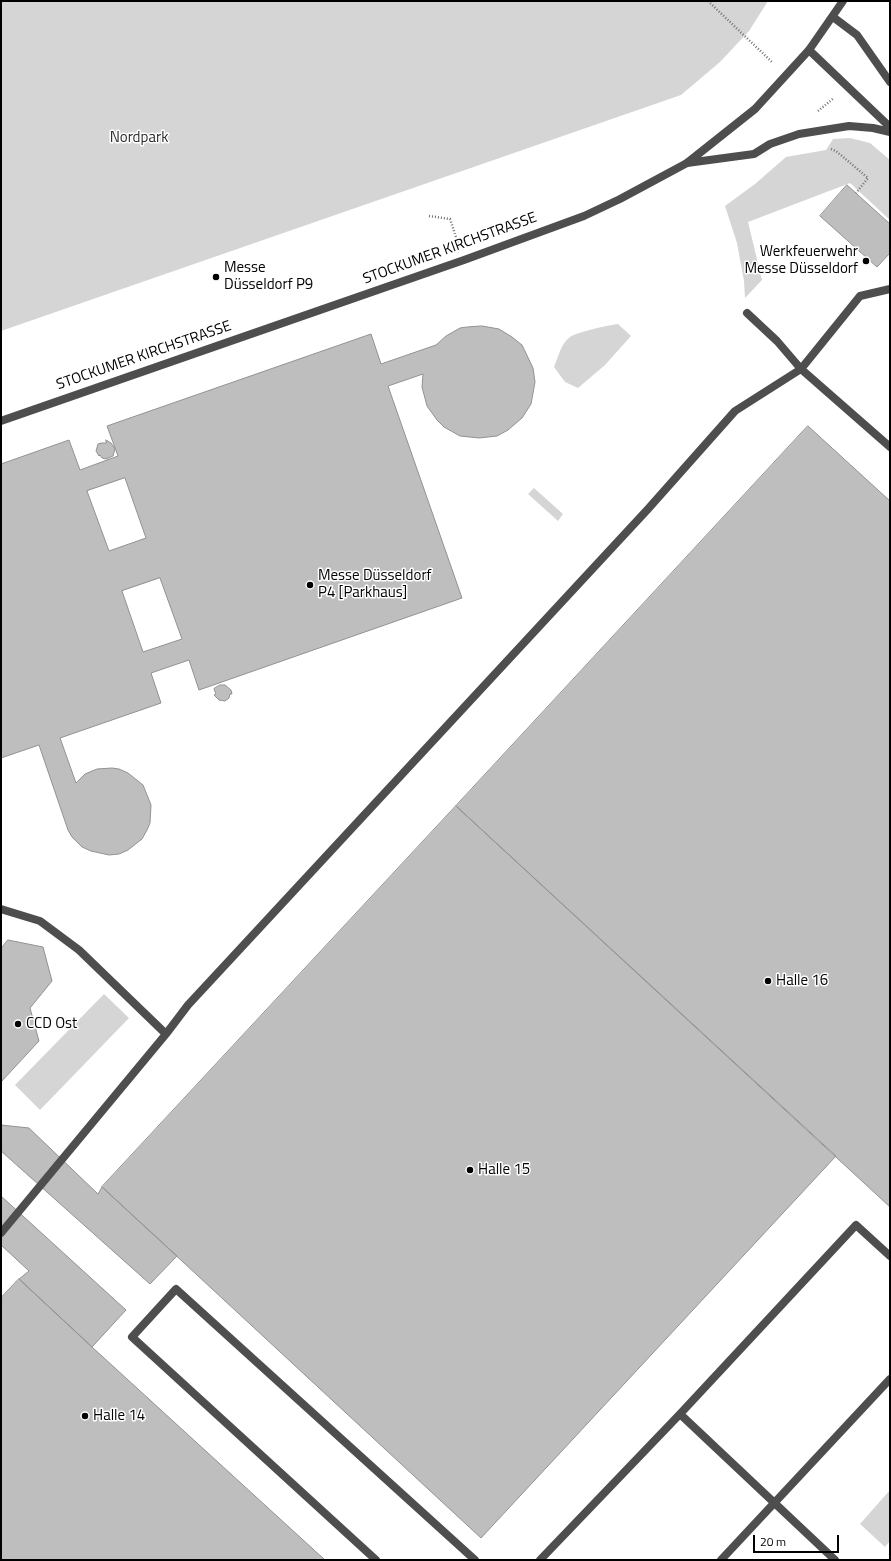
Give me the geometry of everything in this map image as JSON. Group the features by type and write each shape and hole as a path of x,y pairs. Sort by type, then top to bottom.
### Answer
{"street":[{"name":"STOCKUMER KIRCHSTRASSE","path":"1,421 464,260 584,216 656,181 687,164 754,109 809,50 843,1"},
{"path":"833,17 857,35 890,82"},
{"path":"809,50 890,127"},
{"path":"687,164 754,154 770,144 799,134 842,127 849,126 873,128 890,132"},
{"path":"1,1233 166,1034 188,1005 648,509 735,411 801,369 860,296 890,289"},
{"path":"747,313 777,341 801,369 890,447"},
{"path":"1,908 40,921 79,950 166,1034"},
{"path":"540,1560 680,1414 856,1225 890,1256"},
{"path":"376,1560 132,1337 176,1289 475,1560"},
{"path":"722,1560 890,1378"},
{"path":"680,1414 775,1502 834,1560"}],"path":[{"path":"708,1 785,75"},
{"path":"830,148 836,151 868,178 856,193"},
{"path":"429,216 450,219 464,260"}],"green space":[{"name":"Nordpark","path":"1,1 768,1 749,31 720,62 681,95 1,331"},
{"path":"850,138 870,143 890,160 890,220 850,183 748,222 762,280 745,298 744,281 737,243 725,206 755,184 786,157 826,150 833,139"},
{"path":"618,324 631,336 605,365 578,388 565,382 554,367 564,343 570,337 579,333"},
{"path":"534,488 563,514 558,521 528,494"},
{"path":"104,994 129,1018 40,1110 15,1085"},
{"path":"890,1490 890,1541 885,1547 860,1524"}],"building":[{"path":"847,185 890,224 890,253 877,267 820,216"},
{"name":"Messe Düsseldorf P4 [Parkhaus]","path":"482,326 499,329 512,337 522,345 533,368 535,382 531,404 522,418 508,430 497,436 479,438 460,436 444,427 427,406 422,387 423,374 388,386 462,598 199,690 189,660 151,673 161,703 60,738 76,783 85,774 97,769 119,769 128,773 143,785 151,805 150,823 147,830 142,839 128,850 119,854 109,855 91,851 82,847 72,837 68,830 39,745 1,758 1,464 69,440 80,470 118,456 107,426 371,334 381,364 436,345 446,336 460,328","holes":["125,478 146,538 109,551 87,491","160,578 182,639 143,652 122,591"]},
{"name":"Halle 16","path":"808,426 890,501 890,1207 456,806"},
{"path":"106,440 111,443 115,449 113,456 106,459 102,458 100,455 99,456 96,451 98,444 106,443"},
{"path":"220,685 225,685 231,690 232,694 230,694 229,698 225,701 219,700 214,695 216,694 214,689"},
{"name":"Halle 15","path":"456,806 836,1156 481,1538 102,1187"},
{"name":"CCD Ost","path":"8,940 43,947 52,981 30,1008 39,1041 1,1082 1,949"},
{"path":"1,1125 29,1128 98,1194 102,1187 177,1256 150,1284 1,1151"},
{"path":"1,1196 126,1310 92,1347 19,1279 29,1271 1,1245"},
{"name":"Halle 14","path":"19,1279 325,1560 1,1560 1,1298"}],"place":[{"name":"Werkfeuerwehr Messe Düsseldorf","path":"866,261"},
{"name":"Messe Düsseldorf P9","path":"216,277"},
{"name":"Messe Düsseldorf P4 [Parkhaus]","path":"310,585"},
{"name":"Halle 16","path":"768,981"},
{"name":"CCD Ost","path":"18,1024"},
{"name":"Halle 15","path":"470,1170"},
{"name":"Halle 14","path":"85,1416"}]}
